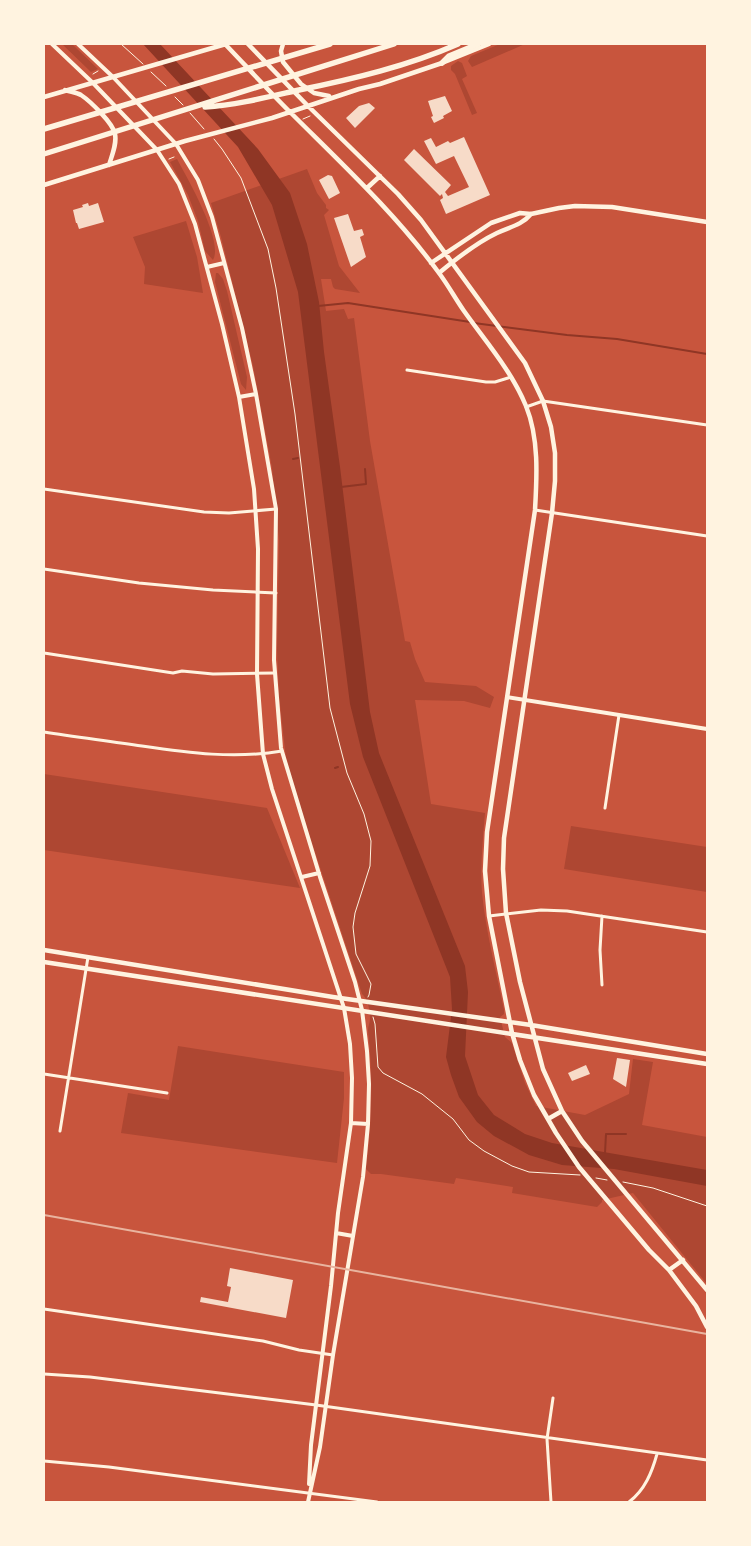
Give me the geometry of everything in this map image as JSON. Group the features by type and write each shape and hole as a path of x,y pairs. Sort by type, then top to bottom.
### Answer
{"highway":[{"path":"44,129 330,44"},
{"path":"44,154 394,44"},
{"path":"195,107 230,105 358,78 438,53 458,44"},
{"path":"442,63 449,56 478,44"}],"main road":[{"path":"44,97 225,44 366,188 431,263 512,376 526,407 532,431 537,471 535,510 522,585 487,832 485,871 489,916 512,1033 534,1095 556,1133 579,1167 594,1180 649,1250 669,1270 696,1306 707,1327"},
{"path":"248,44 380,176 421,220 526,363 543,401 551,427 555,453 555,482 504,838 503,870 506,913 543,1070 562,1111 582,1141 707,1290"},
{"path":"282,44 283,62 302,84 314,94 333,97"},
{"path":"44,185 380,84 442,63 489,44"},
{"path":"65,90 86,99 112,127 116,135 109,165"},
{"path":"366,188 380,176"},
{"path":"431,263 491,223 520,213 532,214 575,206 612,206 707,222"},
{"path":"439,273 452,262 496,233 524,222 532,214"},
{"path":"44,950 339,998 531,1025 707,1054"},
{"path":"44,962 433,1020 707,1064"},
{"path":"234,991 235,981"},
{"path":"548,1119 562,1111"},
{"path":"669,1270 683,1260"}],"street":[{"path":"52,44 93,83 157,150 175,176 192,213 239,397 252,472 256,511 258,549 257,674 263,754 272,790 302,877 339,998 344,1008 350,1044 352,1078 351,1123 311,1445 308,1502"},
{"path":"78,44 113,77 176,144 206,198 242,328 256,394 276,510 275,673 282,751 362,1010 368,1072 368,1124 362,1177 320,1447 309,1494"},
{"path":"207,267 224,263"},
{"path":"407,370 486,382 496,382 512,376"},
{"path":"239,397 256,394"},
{"path":"526,407 543,401 707,425"},
{"path":"44,489 204,512 276,510"},
{"path":"535,510 707,536"},
{"path":"44,569 139,583 213,590 276,593"},
{"path":"44,653 173,673 182,671 213,674 275,673"},
{"path":"507,697 707,728"},
{"path":"605,808 619,715"},
{"path":"44,732 189,753 222,755 263,754 282,751"},
{"path":"302,877 319,873"},
{"path":"489,916 542,910 567,911 707,932"},
{"path":"602,916 600,950 602,985"},
{"path":"60,1131 88,956"},
{"path":"44,1074 167,1093"},
{"path":"351,1123 368,1124"},
{"path":"336,1233 353,1236"},
{"path":"44,1309 263,1341 333,1355"},
{"path":"44,1374 90,1377 326,1407 707,1460"},
{"path":"551,1502 547,1438 553,1398"},
{"path":"629,1502 636,1497 646,1484 657,1454"},
{"path":"44,1461 110,1467 377,1502"}],"path":[{"path":"121,44 144,65"},
{"path":"93,74 98,71"},
{"path":"150,71 169,90"},
{"path":"175,97 208,133"},
{"path":"303,119 310,116"},
{"path":"213,138 241,178 268,250 276,288 295,414 330,708 347,772 364,814 371,842 370,866 355,913 353,927 356,954 370,984 370,995 367,997"},
{"path":"169,160 174,157"},
{"path":"373,1020 376,1024 378,1067 383,1073 413,1088 453,1119 469,1140 484,1151 512,1166 530,1172 587,1177"},
{"path":"594,1180 611,1180"},
{"path":"620,1184 653,1188 707,1206"}],"shaded area":[{"path":"62,44 72,44 98,69 91,72"},
{"path":"143,44 160,44 258,149 290,193 307,244 319,302 370,712 379,753 465,966 468,992 465,1056 478,1095 494,1115 525,1134 552,1143 707,1170 707,1186 614,1169 562,1165 529,1155 494,1136 477,1122 459,1097 446,1057 452,1009 450,977 363,757 350,704 298,292 272,205 238,147"},
{"path":"500,44 525,44 472,67 468,61 471,56"},
{"path":"458,61 462,63 467,76 462,79 477,113 472,115 455,74 451,70 451,66"},
{"path":"177,159 196,194 209,225 215,251 213,260 205,251 198,221 188,195 170,162"},
{"path":"307,169 317,193 329,210 324,215 339,266 360,293 335,289 331,279 321,279 326,311 344,309 348,319 354,318 370,441 405,641 410,642 425,682 476,686 494,697 490,708 464,701 415,700 431,804 485,813 482,893 504,1010 504,1014 500,1017 505,1037 512,1043 525,1083 536,1106 585,1115 629,1094 633,1059 653,1062 642,1125 707,1137 707,1284 633,1193 602,1200 597,1207 512,1193 513,1187 456,1178 454,1184 371,1174 366,1169 371,1099 369,1008 362,994 297,798 286,759 279,696 277,650 279,540 272,468 253,366 211,203"},
{"path":"186,221 197,257 203,293 144,284 145,267 133,237"},
{"path":"216,273 223,279 227,291 247,377 246,390 241,384 215,282"},
{"path":"44,774 267,808 300,888 44,850"},
{"path":"571,826 707,847 707,892 564,869"},
{"path":"178,1046 344,1072 344,1098 337,1163 121,1133 128,1093 169,1100"}],"building":[{"path":"445,96 452,111 434,123 428,101"},
{"path":"369,103 375,108 355,128 346,118 359,106"},
{"path":"464,137 490,195 446,214 440,200 443,198 442,194 440,196 404,160 414,149 451,185 445,192 448,196 469,187 454,156 436,164 424,141 431,138 436,147 448,141 450,143"},
{"path":"328,175 332,176 340,193 329,199 319,180"},
{"path":"88,203 89,206 98,203 104,222 79,229 73,210 83,207 82,205"},
{"path":"348,214 354,231 362,229 364,235 360,237 366,257 351,267 334,218"},
{"path":"617,1058 630,1060 626,1087 613,1079"},
{"path":"586,1065 590,1074 572,1081 568,1073"},
{"path":"230,1268 293,1280 286,1318 200,1302 201,1297 228,1302 231,1287 227,1286"}],"waterway":[{"path":"318,306 348,303 470,322"},
{"path":"474,323 567,335 617,339 707,354"},
{"path":"293,459 298,458"},
{"path":"341,487 366,484 365,469"},
{"path":"605,1153 606,1134 626,1134"}],"railway":[{"path":"44,1215 707,1334"}]}
